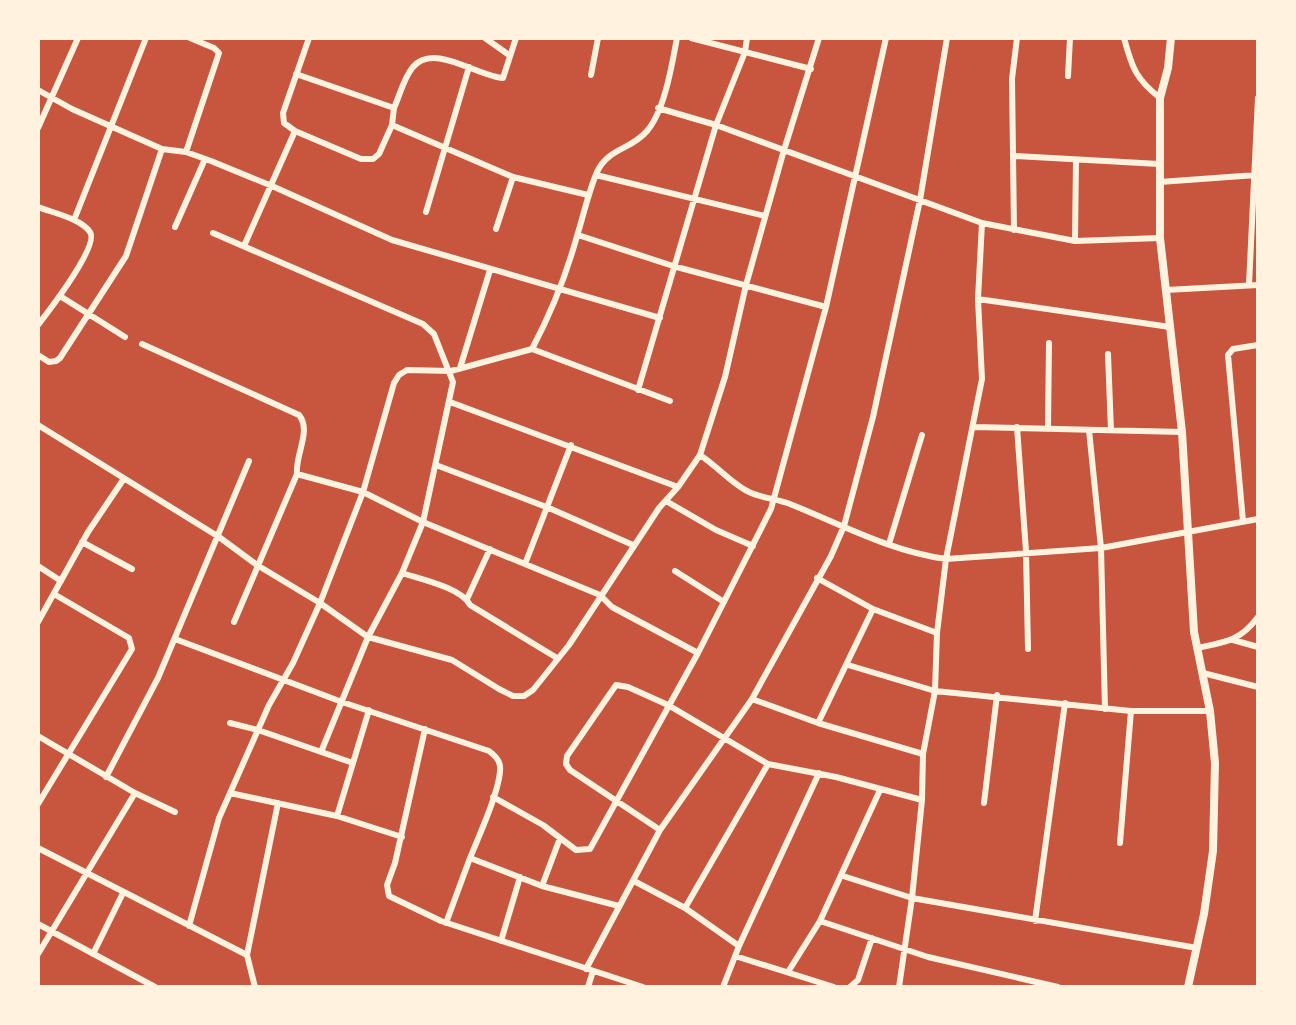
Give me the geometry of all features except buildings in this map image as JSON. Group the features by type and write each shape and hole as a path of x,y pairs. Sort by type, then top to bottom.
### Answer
{"street":[{"path":"38,128 78,38"},
{"path":"74,220 146,38"},
{"path":"186,152 219,53 190,38"},
{"path":"309,38 283,113 284,123 295,131 361,159 373,159 379,154 392,125 394,108 412,68 419,62 442,58 503,78 516,38"},
{"path":"485,38 509,55"},
{"path":"591,75 598,38"},
{"path":"532,349 559,290 596,175 605,157 626,148 649,129 671,71 677,38"},
{"path":"691,38 811,69"},
{"path":"638,390 693,198 716,125 745,52 747,38"},
{"path":"38,436 40,427 219,537 368,637 452,660 513,696 524,696 533,690 569,645 633,545 700,455 725,377 765,216 819,38"},
{"path":"493,797 576,850 590,849 767,521 826,307 886,38"},
{"path":"588,987 589,970 660,830 752,699 844,526 873,417 920,200 947,38"},
{"path":"1014,230 1012,79 1017,38"},
{"path":"1068,76 1070,38"},
{"path":"1124,38 1135,74 1160,98"},
{"path":"1171,38 1168,68 1160,98 1160,238 1182,432 1197,648 1210,711 1215,763 1213,851 1188,987"},
{"path":"426,212 469,67"},
{"path":"296,74 394,108"},
{"path":"38,90 72,109 162,149 186,152 205,159 392,240 660,318"},
{"path":"1249,285 1258,98"},
{"path":"658,108 716,125 982,223 1075,241 1160,238"},
{"path":"392,125 513,177 588,195"},
{"path":"244,246 295,131"},
{"path":"38,355 49,362 56,361 126,256 162,149"},
{"path":"1015,156 1159,164"},
{"path":"175,227 205,159"},
{"path":"1075,241 1076,160"},
{"path":"596,175 765,216"},
{"path":"1160,182 1256,175"},
{"path":"496,229 513,177"},
{"path":"38,207 74,220 90,231 92,238 90,247 60,296 38,325"},
{"path":"899,987 912,898 922,800 923,754 935,691 937,633 946,559 982,379 978,299 982,223"},
{"path":"213,233 423,324 434,334 451,371 450,402 423,522 402,573 368,637 321,752"},
{"path":"578,235 673,266 826,307"},
{"path":"460,368 490,270"},
{"path":"1166,290 1258,285"},
{"path":"60,296 125,337"},
{"path":"978,299 1170,327"},
{"path":"1048,428 1049,343"},
{"path":"142,344 299,415 304,421 297,474 234,622"},
{"path":"1243,521 1228,355 1233,349 1258,345"},
{"path":"189,926 208,851 230,793 320,603 363,492 380,426 399,375 407,370 451,371 532,349 670,401"},
{"path":"1108,354 1111,430"},
{"path":"450,402 678,487"},
{"path":"974,427 1182,432"},
{"path":"1017,427 1026,551 1028,649"},
{"path":"1089,430 1101,548 1105,709"},
{"path":"889,544 922,435"},
{"path":"525,564 571,445"},
{"path":"700,455 751,493 773,498 927,557 946,559 1101,548 1258,519"},
{"path":"106,777 158,678 249,461"},
{"path":"436,465 549,508 633,545"},
{"path":"297,474 363,492 423,522 600,595 612,607 698,653"},
{"path":"38,622 82,542 123,480"},
{"path":"666,501 716,530 753,546"},
{"path":"82,542 132,569"},
{"path":"467,599 490,549"},
{"path":"38,566 61,581"},
{"path":"675,571 724,602"},
{"path":"402,573 454,591 467,599 470,605 557,658"},
{"path":"817,578 873,609 937,633"},
{"path":"38,804 131,654 132,643 129,638 54,594"},
{"path":"818,723 873,609"},
{"path":"1197,648 1233,640 1249,629 1258,617"},
{"path":"175,639 497,756 500,767 493,797 446,923"},
{"path":"1233,640 1258,647"},
{"path":"848,665 935,691 1131,711 1210,711"},
{"path":"1203,673 1258,687"},
{"path":"660,830 570,770 566,764 567,756 616,685 628,687 668,705 768,764 819,773 922,800"},
{"path":"984,803 997,695"},
{"path":"752,699 818,723 923,754"},
{"path":"1035,921 1065,703"},
{"path":"337,816 369,710"},
{"path":"1120,843 1131,711"},
{"path":"230,723 353,763"},
{"path":"425,729 402,837 387,885 389,896 446,923 643,987"},
{"path":"38,736 106,777 175,812"},
{"path":"685,908 768,764"},
{"path":"723,987 819,773"},
{"path":"788,972 820,921 843,876 880,790"},
{"path":"38,954 135,793"},
{"path":"230,793 337,816 402,837"},
{"path":"255,987 247,955 278,803"},
{"path":"542,886 560,838"},
{"path":"38,848 247,955"},
{"path":"470,858 542,886 619,906"},
{"path":"843,876 912,898 1197,948"},
{"path":"501,941 520,877"},
{"path":"634,881 685,908 739,946"},
{"path":"93,954 123,893"},
{"path":"820,921 928,957 1058,987"},
{"path":"38,924 155,987"},
{"path":"850,987 858,980 872,938"},
{"path":"735,956 834,987"}]}
